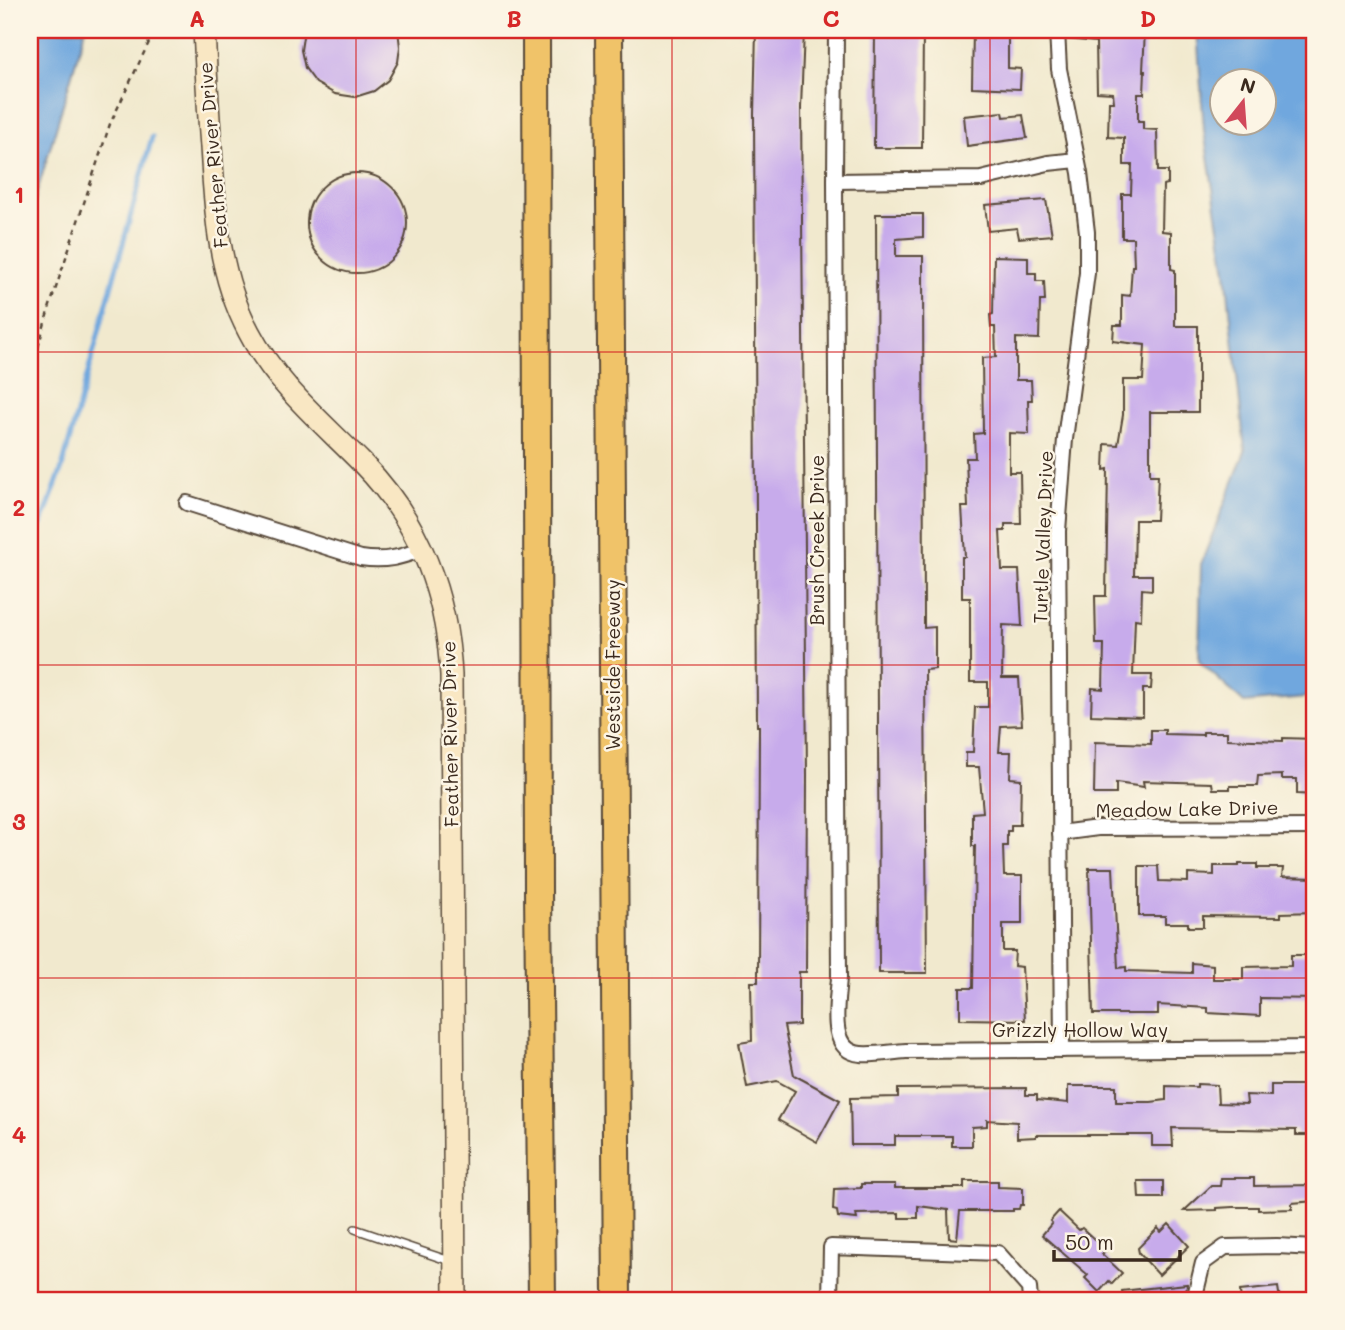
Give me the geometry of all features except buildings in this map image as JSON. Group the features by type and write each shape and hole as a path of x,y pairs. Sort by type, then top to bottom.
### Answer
{"highway":[{"path":"536,30 538,902 542,1300"},
{"name":"Westside Freeway","path":"609,30 617,1300"}],"street":[{"name":"Feather River Drive","path":"204,30 214,208 224,269 235,302 268,364 292,395 364,465 405,517 423,549 444,614 451,675 456,1300"},
{"name":"Brush Creek Drive","path":"836,30 839,977 836,1030 846,1047"},
{"name":"Turtle Valley Drive","path":"1056,30 1059,69 1077,160 1087,232 1087,273 1060,495 1062,1050"},
{"path":"835,181 981,179 1048,163 1077,160"},
{"path":"187,503 361,558 393,560 423,549"},
{"name":"Meadow Lake Drive","path":"1060,832 1098,828 1315,827"},
{"name":"Grizzly Hollow Way","path":"846,1047 859,1054 906,1051 1315,1048"},
{"path":"830,1300 831,1247 998,1253 1029,1288 1030,1300"},
{"path":"1194,1300 1203,1263 1225,1247 1315,1248"}],"lane":[{"path":"355,1229 455,1262"}],"path":[{"path":"30,376 48,312 110,124 151,38 166,30"}],"water":[{"path":"30,30 85,30 30,216"},
{"path":"1197,30 1315,30 1315,696 1244,703 1199,661 1201,564 1245,451 1226,272 1204,131"}],"waterway":[{"path":"30,550 62,468 152,137"}]}
